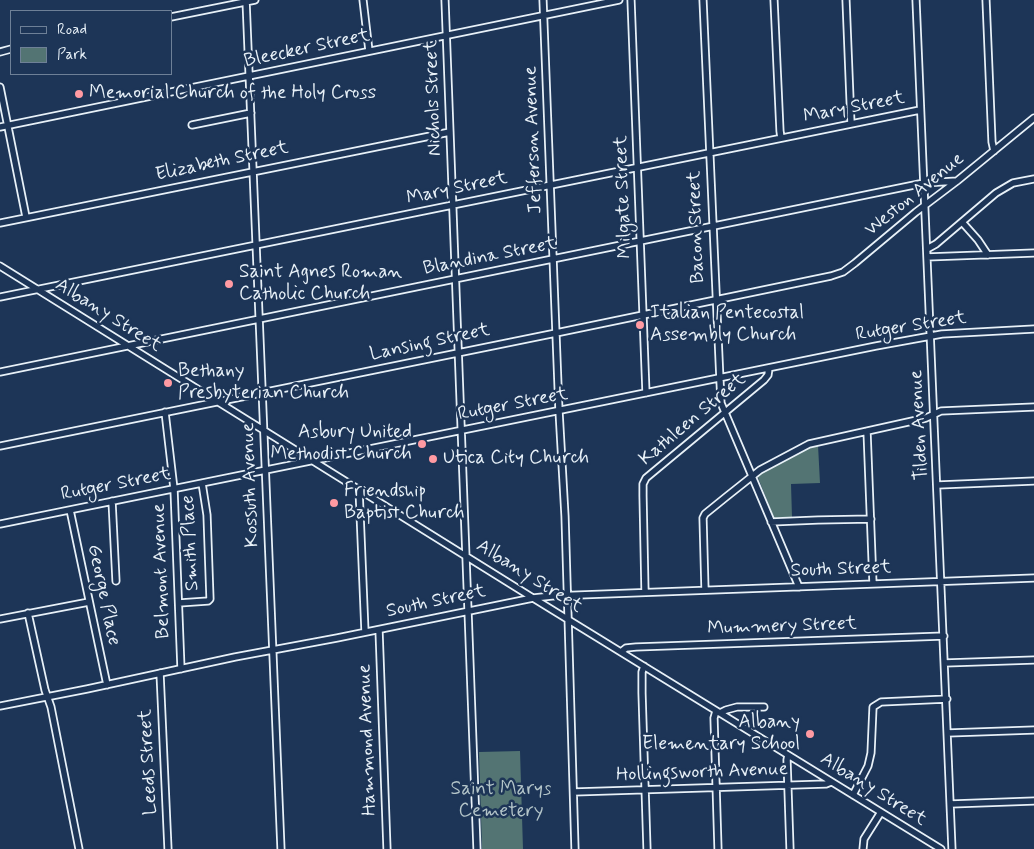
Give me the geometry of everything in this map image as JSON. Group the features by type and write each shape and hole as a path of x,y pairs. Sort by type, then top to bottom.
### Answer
{"street":[{"path":"172,17 255,0"},
{"path":"362,0 369,51"},
{"name":"Nichols Street","path":"445,0 477,849"},
{"name":"Jefferson Avenue","path":"544,0 559,411 566,516 576,849"},
{"name":"Bleecker Street","path":"0,127 619,0"},
{"name":"Milgate Street","path":"632,0 646,393"},
{"name":"Bacon Street","path":"703,0 721,403 799,587"},
{"path":"774,0 781,138"},
{"path":"846,0 850,124"},
{"name":"Tilden Avenue","path":"916,0 952,849"},
{"path":"986,0 992,142 994,151"},
{"name":"Kossuth Avenue","path":"246,1 281,849"},
{"path":"0,87 26,217"},
{"name":"Mary Street","path":"0,297 920,110"},
{"path":"192,125 251,114"},
{"name":"Weston Avenue","path":"807,281 842,272 1034,118"},
{"name":"Elizabeth Street","path":"0,223 450,132"},
{"path":"927,249 936,244 1009,184 1034,179"},
{"name":"Blandina Street","path":"0,372 924,184 957,181"},
{"path":"962,222 988,255"},
{"path":"928,257 1034,253"},
{"name":"Albany Street","path":"0,266 533,598 941,849"},
{"name":"Lansing Street","path":"0,446 807,281"},
{"name":"Rutger Street","path":"0,524 930,336 1034,329"},
{"name":"Kathleen Street","path":"645,592 643,484 646,478 764,380 768,375 769,368"},
{"path":"706,590 703,518 705,514 752,476 809,444 926,418 941,411 1034,407"},
{"name":"Belmont Avenue","path":"165,412 174,489 181,669"},
{"path":"867,431 873,584"},
{"path":"938,485 1034,481"},
{"name":"Smith Place","path":"179,602 208,601 210,599 207,515 202,483"},
{"path":"358,489 364,632"},
{"path":"112,501 116,581"},
{"name":"George Place","path":"70,510 107,685"},
{"path":"772,522 871,519"},
{"name":"South Street","path":"0,706 533,598 567,595 1034,578"},
{"path":"0,619 89,602"},
{"path":"28,613 51,707 79,849"},
{"name":"Hammond Avenue","path":"379,630 387,849"},
{"name":"Mummery Street","path":"621,652 626,648 636,647 944,636"},
{"path":"945,662 1034,660"},
{"path":"644,666 642,672 642,693 647,849"},
{"name":"Leeds Street","path":"160,673 168,849"},
{"path":"854,795 868,766 871,753 871,713 873,707 881,702 946,699"},
{"path":"718,849 714,718 718,712 737,707 764,707"},
{"path":"948,733 1034,730"},
{"path":"788,755 787,785 790,849"},
{"name":"Hollingsworth Avenue","path":"574,792 826,784 831,782"},
{"path":"951,804 1034,801"},
{"path":"863,849 864,839 881,812"}],"green space":[{"path":"818,445 820,483 791,484 792,517 774,518 757,475 807,448"},
{"name":"Saint Marys Cemetery","path":"520,751 523,849 482,849 479,752"}],"place":[{"name":"Memorial Church of the Holy Cross","path":"79,94"},
{"name":"Saint Agnes Roman Catholic Church","path":"229,284"},
{"name":"Italian Pentecostal Assembly Church","path":"640,325"},
{"name":"Bethany Presbyterian Church","path":"168,383"},
{"name":"Asbury United Methodist Church","path":"422,444"},
{"name":"Utica City Church","path":"433,459"},
{"name":"Friendship Baptist Church","path":"334,503"},
{"name":"Albany Elementary School","path":"810,734"}]}
